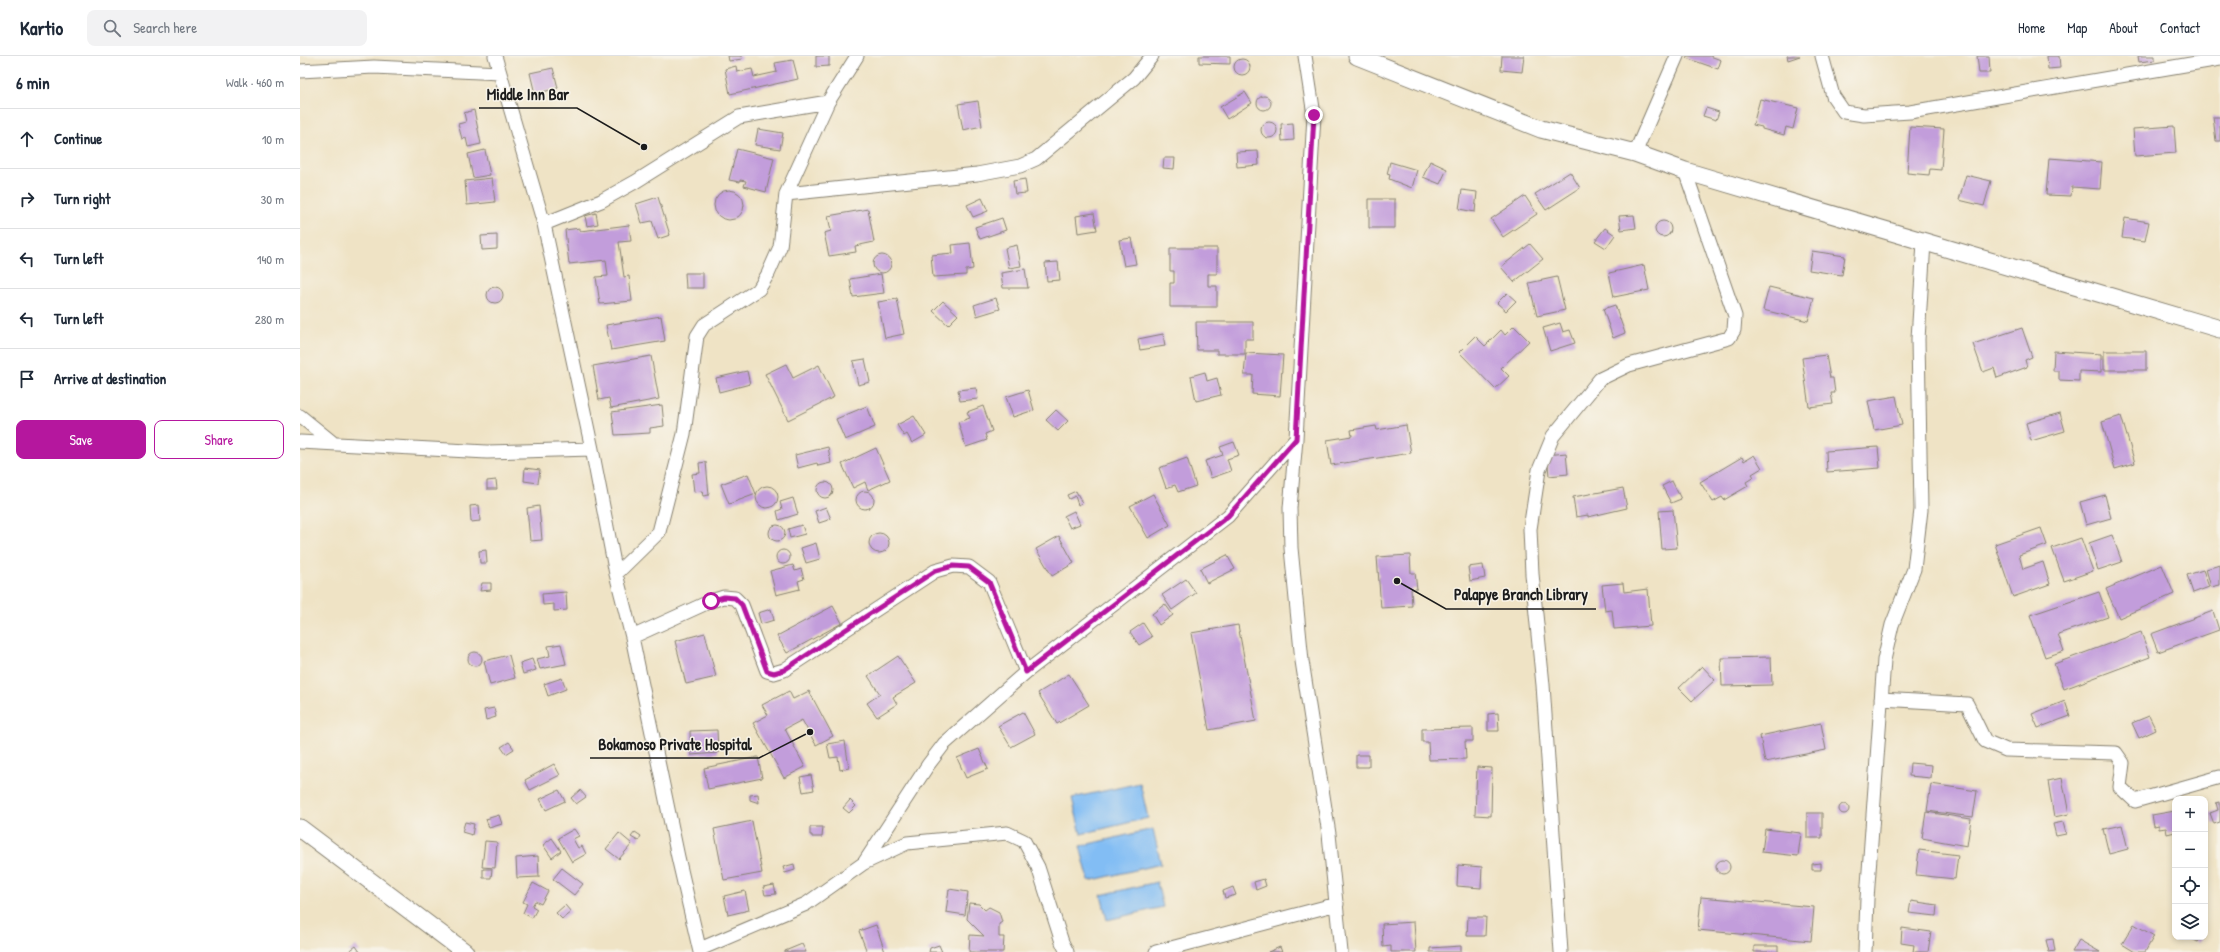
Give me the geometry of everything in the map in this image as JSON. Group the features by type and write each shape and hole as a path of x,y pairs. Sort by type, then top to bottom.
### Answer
{"street":[{"path":"495,56 544,224 592,449 616,574 632,637 678,857 700,951 806,904 864,863 907,842 1007,833 1024,841 1038,867 1062,942 1068,952"},
{"path":"616,574 659,532 684,434 697,336 704,325 759,289 780,247 786,194 828,102 857,56"},
{"path":"786,194 977,174 1020,166 1036,159 1127,83 1152,56"},
{"path":"1305,56 1314,115 1296,439 1290,508 1291,548 1302,662 1329,834 1341,952"},
{"path":"1357,56 1541,129 1635,153 1684,171 2220,329"},
{"path":"1635,153 1677,56"},
{"path":"1822,56 1833,96 1844,112 1864,115 1910,112 2220,59"},
{"path":"300,71 374,68 500,73"},
{"path":"544,224 601,201 635,182 739,117 828,102"},
{"path":"1561,952 1543,685 1532,574 1530,529 1539,470 1553,436 1600,379 1629,365 1728,338 1734,330 1735,316 1684,171"},
{"path":"1865,952 1867,899 1884,660 1892,625 1914,569 1921,510 1918,339 1924,242"},
{"path":"300,416 332,442"},
{"path":"864,863 928,765 944,744 1026,672 1228,516 1296,439"},
{"path":"300,442 332,442 487,452 592,449"},
{"path":"632,637 711,601 724,597 735,598 742,605 762,662 767,671 774,673 784,670 935,571 953,566 969,567 989,582 1026,672"},
{"path":"1881,699 1967,704 1986,741 2006,750 2116,753 2123,762 2120,788 2135,801 2220,777"},
{"path":"300,828 465,952"},
{"path":"1156,952 1337,904"}],"water":[{"path":"1140,783 1148,818 1081,834 1072,798"},
{"path":"1153,829 1161,864 1089,881 1080,846"},
{"path":"1157,882 1163,907 1107,920 1101,895"}],"building":[{"path":"728,56 741,56 742,59 729,61"},
{"path":"816,56 829,56 829,66 816,67"},
{"path":"1199,56 1230,56 1230,64 1199,63"},
{"path":"1502,56 1524,56 1522,72 1501,70"},
{"path":"1687,56 1710,56 1721,60 1718,69 1686,58"},
{"path":"1787,56 1800,56 1788,60"},
{"path":"1977,56 1989,56 1990,73 1979,73"},
{"path":"2047,56 2059,56 2060,68 2048,69"},
{"path":"2138,56 2155,56 2155,60 2139,62"},
{"path":"1239,59 1245,59 1250,64 1248,73 1245,75 1239,75 1234,70 1234,64"},
{"path":"793,60 798,79 730,94 725,69 736,66 737,72 752,69 754,77 777,72 775,63"},
{"path":"553,68 558,88 535,94 530,73"},
{"path":"1245,92 1252,103 1227,119 1220,107"},
{"path":"1261,96 1267,96 1271,100 1271,106 1267,110 1261,110 1257,106 1257,100"},
{"path":"1760,99 1798,108 1793,129 1786,127 1784,135 1753,125"},
{"path":"978,101 982,126 963,130 958,104"},
{"path":"1706,108 1719,112 1716,120 1703,116"},
{"path":"474,110 481,144 468,147 466,138 462,139 458,124 466,122 464,113"},
{"path":"2213,117 2220,117 2220,141 2216,141"},
{"path":"1269,122 1276,127 1277,130 1272,137 1269,138 1262,133 1261,130 1266,123"},
{"path":"1293,123 1294,140 1282,141 1281,124"},
{"path":"2174,126 2176,153 2135,156 2133,129"},
{"path":"1910,127 1944,129 1941,170 1930,169 1929,175 1907,173"},
{"path":"758,129 783,133 780,149 755,145"},
{"path":"737,149 774,158 766,192 744,186 746,181 740,180 740,182 729,180"},
{"path":"485,150 490,175 473,178 468,154"},
{"path":"1258,151 1259,165 1237,167 1236,152"},
{"path":"1164,158 1175,158 1174,169 1163,168"},
{"path":"2049,158 2102,162 2100,189 2072,187 2071,196 2046,195"},
{"path":"1430,161 1447,169 1440,184 1423,177"},
{"path":"1390,162 1417,170 1412,188 1389,179 1390,175 1387,174"},
{"path":"1570,172 1580,188 1546,210 1535,194"},
{"path":"1966,175 1991,181 1984,206 1959,200"},
{"path":"492,178 495,202 467,205 465,181"},
{"path":"1025,179 1027,193 1015,194 1013,181"},
{"path":"729,190 735,191 743,199 743,211 735,219 729,220 723,219 715,211 714,205 715,199 723,191"},
{"path":"1462,190 1477,192 1475,212 1459,209"},
{"path":"1525,196 1537,214 1503,237 1491,219"},
{"path":"658,197 670,235 658,239 652,221 642,223 636,204"},
{"path":"982,198 988,211 973,217 967,205"},
{"path":"1369,199 1395,199 1395,228 1369,228"},
{"path":"868,209 874,242 855,246 856,252 829,256 824,233 831,231 828,216"},
{"path":"596,213 598,224 587,226 585,216"},
{"path":"1094,213 1097,230 1078,233 1076,216"},
{"path":"1634,215 1636,228 1621,230 1619,216"},
{"path":"1002,218 1006,230 980,239 975,227"},
{"path":"2125,218 2149,222 2145,241 2122,238"},
{"path":"1663,221 1669,223 1671,229 1669,235 1663,237 1657,235 1655,229 1657,223"},
{"path":"629,225 631,241 619,242 624,277 629,276 632,301 600,304 596,277 608,276 606,260 569,264 565,230 580,228 580,231"},
{"path":"1605,228 1615,235 1606,248 1595,241"},
{"path":"497,235 497,249 482,250 481,236"},
{"path":"1131,238 1136,264 1124,266 1119,240"},
{"path":"970,243 973,269 966,270 966,275 933,277 931,255 953,253 952,245"},
{"path":"1530,244 1543,259 1514,282 1501,267"},
{"path":"1017,245 1021,266 1009,268 1005,248"},
{"path":"1170,248 1217,248 1217,274 1208,274 1208,286 1217,286 1217,307 1170,307 1170,283 1174,283 1174,271 1170,271"},
{"path":"1812,251 1845,256 1842,275 1809,270"},
{"path":"882,255 888,258 891,264 888,270 882,273 876,270 873,264 876,258"},
{"path":"1058,262 1060,280 1047,281 1045,263"},
{"path":"1644,265 1649,290 1614,297 1609,273"},
{"path":"1025,269 1028,288 1003,288 1001,273"},
{"path":"685,273 703,273 703,288 686,288"},
{"path":"881,274 884,293 853,297 850,279"},
{"path":"1557,277 1565,310 1537,316 1529,283"},
{"path":"495,287 501,289 503,295 501,301 495,303 489,301 487,295 489,289"},
{"path":"1769,287 1814,298 1808,321 1763,310"},
{"path":"1507,293 1516,301 1506,311 1497,303"},
{"path":"996,298 1000,309 977,316 974,305"},
{"path":"897,299 904,334 885,338 878,302"},
{"path":"943,301 958,315 948,325 933,311"},
{"path":"1615,305 1625,333 1613,338 1603,309"},
{"path":"661,316 665,341 611,350 606,325"},
{"path":"1196,322 1253,322 1253,339 1245,339 1245,354 1217,354 1217,350 1197,350"},
{"path":"1560,323 1563,332 1570,330 1575,343 1550,351 1543,328"},
{"path":"1514,326 1529,341 1501,368 1509,376 1495,389 1459,352 1475,336 1485,346 1501,330 1505,335"},
{"path":"2022,328 2032,357 2025,360 2027,367 1997,378 1994,368 1983,372 1973,344"},
{"path":"1163,334 1165,346 1140,350 1138,339"},
{"path":"2054,351 2101,354 2101,372 2079,371 2079,381 2059,380 2059,371 2053,371"},
{"path":"2104,351 2146,351 2146,370 2104,370"},
{"path":"1246,353 1283,355 1280,396 1252,394 1253,375 1244,375"},
{"path":"1826,355 1830,378 1833,378 1835,393 1831,393 1833,404 1809,407 1802,358"},
{"path":"651,356 659,399 611,408 609,398 599,400 593,366"},
{"path":"865,359 870,382 858,385 853,361"},
{"path":"786,364 793,378 819,365 834,397 788,420 765,374"},
{"path":"747,371 750,384 719,392 716,378"},
{"path":"1205,372 1207,381 1217,378 1221,395 1196,401 1191,376"},
{"path":"976,388 978,399 960,401 958,390"},
{"path":"1028,390 1034,410 1013,417 1006,397"},
{"path":"1896,396 1902,425 1874,430 1868,401"},
{"path":"662,405 664,426 650,428 650,433 615,435 612,412"},
{"path":"867,406 875,427 845,440 836,419"},
{"path":"983,406 992,431 985,434 987,440 966,447 958,422 970,418 967,412"},
{"path":"1056,410 1068,421 1058,431 1046,420"},
{"path":"2060,413 2065,431 2031,441 2026,423"},
{"path":"914,416 926,435 912,443 907,434 904,436 897,425"},
{"path":"2121,416 2135,463 2115,469 2102,422"},
{"path":"1406,425 1411,453 1331,465 1327,440 1352,436 1351,430 1376,426 1377,430"},
{"path":"1234,442 1239,455 1227,459 1231,471 1211,478 1205,461 1223,455 1220,447"},
{"path":"828,447 831,463 818,466 817,463 798,468 795,455"},
{"path":"1878,447 1880,468 1827,472 1826,451"},
{"path":"876,448 890,480 868,490 865,482 853,488 842,464"},
{"path":"1566,453 1568,474 1549,476 1547,455"},
{"path":"1754,455 1762,468 1752,474 1754,477 1746,482 1748,486 1724,500 1722,497 1713,502 1700,482 1742,457 1744,461"},
{"path":"1187,458 1196,486 1178,492 1175,485 1166,488 1159,468"},
{"path":"706,462 709,495 703,496 702,491 694,492 692,474 700,473 699,463"},
{"path":"525,468 540,470 538,483 524,481"},
{"path":"748,474 756,494 729,504 721,484"},
{"path":"496,480 497,489 487,489 487,481"},
{"path":"1672,481 1681,499 1671,503 1662,486"},
{"path":"822,482 828,482 833,487 831,496 828,498 822,498 817,493 817,487"},
{"path":"767,486 775,489 778,497 775,505 767,508 759,505 756,497 759,489"},
{"path":"1623,488 1627,508 1588,517 1588,515 1576,517 1573,497"},
{"path":"865,491 871,494 874,500 871,506 865,509 859,506 856,500 859,494"},
{"path":"1076,491 1082,503 1078,505 1075,496 1069,499 1067,495"},
{"path":"1153,494 1170,525 1148,538 1130,506"},
{"path":"2105,495 2111,518 2086,525 2080,502"},
{"path":"793,498 798,514 779,520 777,511 782,509 780,502"},
{"path":"479,505 480,521 471,522 470,506"},
{"path":"539,506 542,540 530,541 527,508"},
{"path":"826,507 831,519 819,523 815,511"},
{"path":"1673,510 1677,548 1662,549 1659,511"},
{"path":"1074,511 1080,524 1070,528 1064,516"},
{"path":"774,525 780,525 785,530 783,539 780,541 774,541 769,536 769,530"},
{"path":"802,525 805,534 790,538 788,529"},
{"path":"2041,528 2047,545 2019,555 2023,569 2043,562 2050,584 2013,597 1995,544"},
{"path":"879,533 886,536 889,543 886,550 879,553 872,550 869,543 872,536"},
{"path":"2112,535 2122,562 2098,570 2089,543"},
{"path":"1059,536 1074,563 1052,576 1036,549"},
{"path":"2081,538 2093,571 2064,581 2052,548"},
{"path":"816,543 820,559 806,563 801,548"},
{"path":"486,550 487,563 480,563 479,551"},
{"path":"780,550 786,550 790,554 790,560 786,564 780,564 776,560 776,554"},
{"path":"1227,555 1235,569 1207,583 1200,569"},
{"path":"1410,555 1411,573 1415,573 1417,589 1411,589 1412,606 1381,608 1377,557"},
{"path":"793,565 795,571 801,569 804,579 798,581 800,589 776,595 770,571"},
{"path":"1483,565 1485,578 1470,581 1468,567"},
{"path":"2162,565 2174,594 2119,618 2106,589"},
{"path":"2220,565 2220,585 2211,587 2206,569"},
{"path":"2203,570 2209,587 2193,593 2187,575"},
{"path":"1186,579 1196,593 1172,610 1162,595"},
{"path":"482,583 491,583 491,590 480,591"},
{"path":"1623,583 1624,592 1648,589 1651,626 1614,629 1612,610 1605,611 1602,585"},
{"path":"566,592 567,610 554,611 554,604 543,605 542,594"},
{"path":"2099,592 2108,617 2058,634 2064,651 2045,657 2030,615"},
{"path":"1165,604 1173,615 1159,625 1152,614"},
{"path":"833,606 842,623 787,653 777,636"},
{"path":"771,609 774,620 761,624 758,613"},
{"path":"2213,611 2219,630 2158,652 2151,634"},
{"path":"1143,623 1152,637 1139,645 1130,632"},
{"path":"1238,625 1256,721 1209,730 1191,633"},
{"path":"2141,632 2150,657 2064,689 2054,664"},
{"path":"705,633 716,677 686,684 675,641"},
{"path":"561,644 566,664 540,669 537,659 550,656 548,646"},
{"path":"475,652 480,654 482,659 480,664 475,666 470,664 468,659 470,654"},
{"path":"509,655 515,678 490,685 484,661"},
{"path":"898,656 916,683 893,697 897,704 877,717 867,703 880,694 868,676"},
{"path":"1771,657 1772,685 1722,686 1721,658"},
{"path":"532,659 536,670 523,674 520,663"},
{"path":"1702,666 1715,680 1692,701 1679,688"},
{"path":"1069,674 1089,705 1057,724 1038,693"},
{"path":"562,678 566,689 548,696 544,684"},
{"path":"789,691 793,699 809,691 833,736 816,745 802,720 785,729 805,767 784,778 753,723 768,715 762,705"},
{"path":"2065,701 2070,716 2038,728 2032,714"},
{"path":"494,708 496,717 486,720 484,710"},
{"path":"1023,712 1035,734 1011,747 998,726"},
{"path":"1498,713 1499,731 1488,731 1488,714"},
{"path":"2149,716 2156,730 2139,738 2132,723"},
{"path":"1821,723 1826,750 1765,762 1760,736"},
{"path":"1473,728 1473,741 1465,741 1466,759 1429,760 1428,742 1422,742 1422,729"},
{"path":"717,730 718,753 691,755 690,731"},
{"path":"845,741 849,768 840,770 838,757 830,758 827,744"},
{"path":"509,742 514,749 506,754 501,747"},
{"path":"979,749 988,769 966,778 957,758"},
{"path":"1356,755 1369,755 1369,767 1356,767"},
{"path":"758,757 762,778 708,789 704,768"},
{"path":"1910,763 1932,765 1931,778 1909,776"},
{"path":"554,764 560,775 530,790 525,780"},
{"path":"1477,767 1492,768 1491,816 1475,815"},
{"path":"811,775 814,790 803,792 800,777"},
{"path":"2062,778 2069,814 2054,817 2048,781"},
{"path":"1931,784 1977,791 1973,817 1927,811"},
{"path":"559,790 565,801 546,810 540,799"},
{"path":"580,790 586,797 576,804 571,798"},
{"path":"758,794 759,803 750,800 750,795"},
{"path":"850,800 856,806 849,813 843,808"},
{"path":"2220,802 2220,822 2214,824 2210,813 2218,810 2216,803"},
{"path":"1842,804 1846,804 1848,805 1848,813 1842,814 1839,811 1839,807"},
{"path":"1926,812 1971,819 1967,846 1922,838"},
{"path":"2172,812 2172,833 2167,834 2166,828 2159,829 2159,825 2154,826 2152,815"},
{"path":"1807,813 1822,813 1822,838 1807,838"},
{"path":"499,815 502,824 489,828 486,819"},
{"path":"752,821 762,873 724,880 714,829"},
{"path":"465,822 474,824 472,835 462,832"},
{"path":"2063,822 2066,834 2056,836 2053,824"},
{"path":"2122,825 2128,849 2109,854 2103,829"},
{"path":"810,827 823,827 822,837 812,837 812,835 810,835"},
{"path":"574,829 579,836 573,839 578,848 582,846 586,854 572,862 558,838"},
{"path":"1765,829 1801,833 1798,856 1762,852"},
{"path":"635,832 641,836 638,841 631,837"},
{"path":"619,833 632,844 619,859 606,849"},
{"path":"552,838 561,851 552,858 543,845"},
{"path":"485,841 497,842 495,868 482,867"},
{"path":"1919,850 1958,855 1955,879 1916,875"},
{"path":"538,856 539,877 517,878 516,858"},
{"path":"1723,860 1728,862 1730,867 1728,872 1723,874 1718,872 1716,867 1718,862"},
{"path":"1821,863 1821,870 1812,870 1812,864"},
{"path":"794,864 795,870 785,873 783,867"},
{"path":"1458,865 1482,867 1481,888 1457,886"},
{"path":"562,868 583,884 574,895 553,879"},
{"path":"483,869 492,869 491,878 483,878"},
{"path":"1264,879 1266,886 1256,890 1254,882"},
{"path":"533,883 548,891 541,904 535,901 532,906 537,909 532,918 523,913 527,904 523,902"},
{"path":"774,885 776,894 765,895 763,887"},
{"path":"1233,887 1236,895 1225,898 1223,891"},
{"path":"949,889 968,892 965,915 946,912"},
{"path":"745,891 749,910 728,915 724,896"},
{"path":"1701,897 1814,907 1811,941 1698,930"},
{"path":"1911,901 1937,905 1936,916 1909,913"},
{"path":"969,903 979,904 985,910 989,907 999,912 1002,922 999,924 999,937 1004,937 1003,952 969,952 970,935 984,936 967,919"},
{"path":"565,905 571,912 562,919 556,913"},
{"path":"1468,917 1486,917 1485,936 1467,936"},
{"path":"1414,922 1416,952 1391,952 1391,946 1383,947 1382,924"},
{"path":"2134,924 2154,936 2145,952 2135,952 2122,944"},
{"path":"876,925 885,952 867,952 859,931"},
{"path":"1902,928 1931,932 1928,952 1913,952 1914,945 1901,943"},
{"path":"2053,939 2055,951 2049,952 2046,940"},
{"path":"2079,940 2100,952 2072,952"},
{"path":"802,944 806,952 785,952 785,951"},
{"path":"939,945 942,952 929,952 930,948"},
{"path":"356,946 360,952 348,952"},
{"path":"1461,946 1461,952 1430,952 1430,948"},
{"path":"1754,946 1778,946 1778,952 1754,952"},
{"path":"1280,947 1282,952 1268,952"}],"place":[{"name":"Middle Inn Bar","path":"644,147"},
{"name":"Palapye Branch Library","path":"1397,581"},
{"name":"Bokamoso Private Hospital","path":"810,732"}],"route":[{"path":"711,601 724,597 735,598 742,605 762,662 767,671 774,673 784,670 935,571 953,566 969,567 989,582 1026,672 1228,516 1296,439 1314,115"}]}
